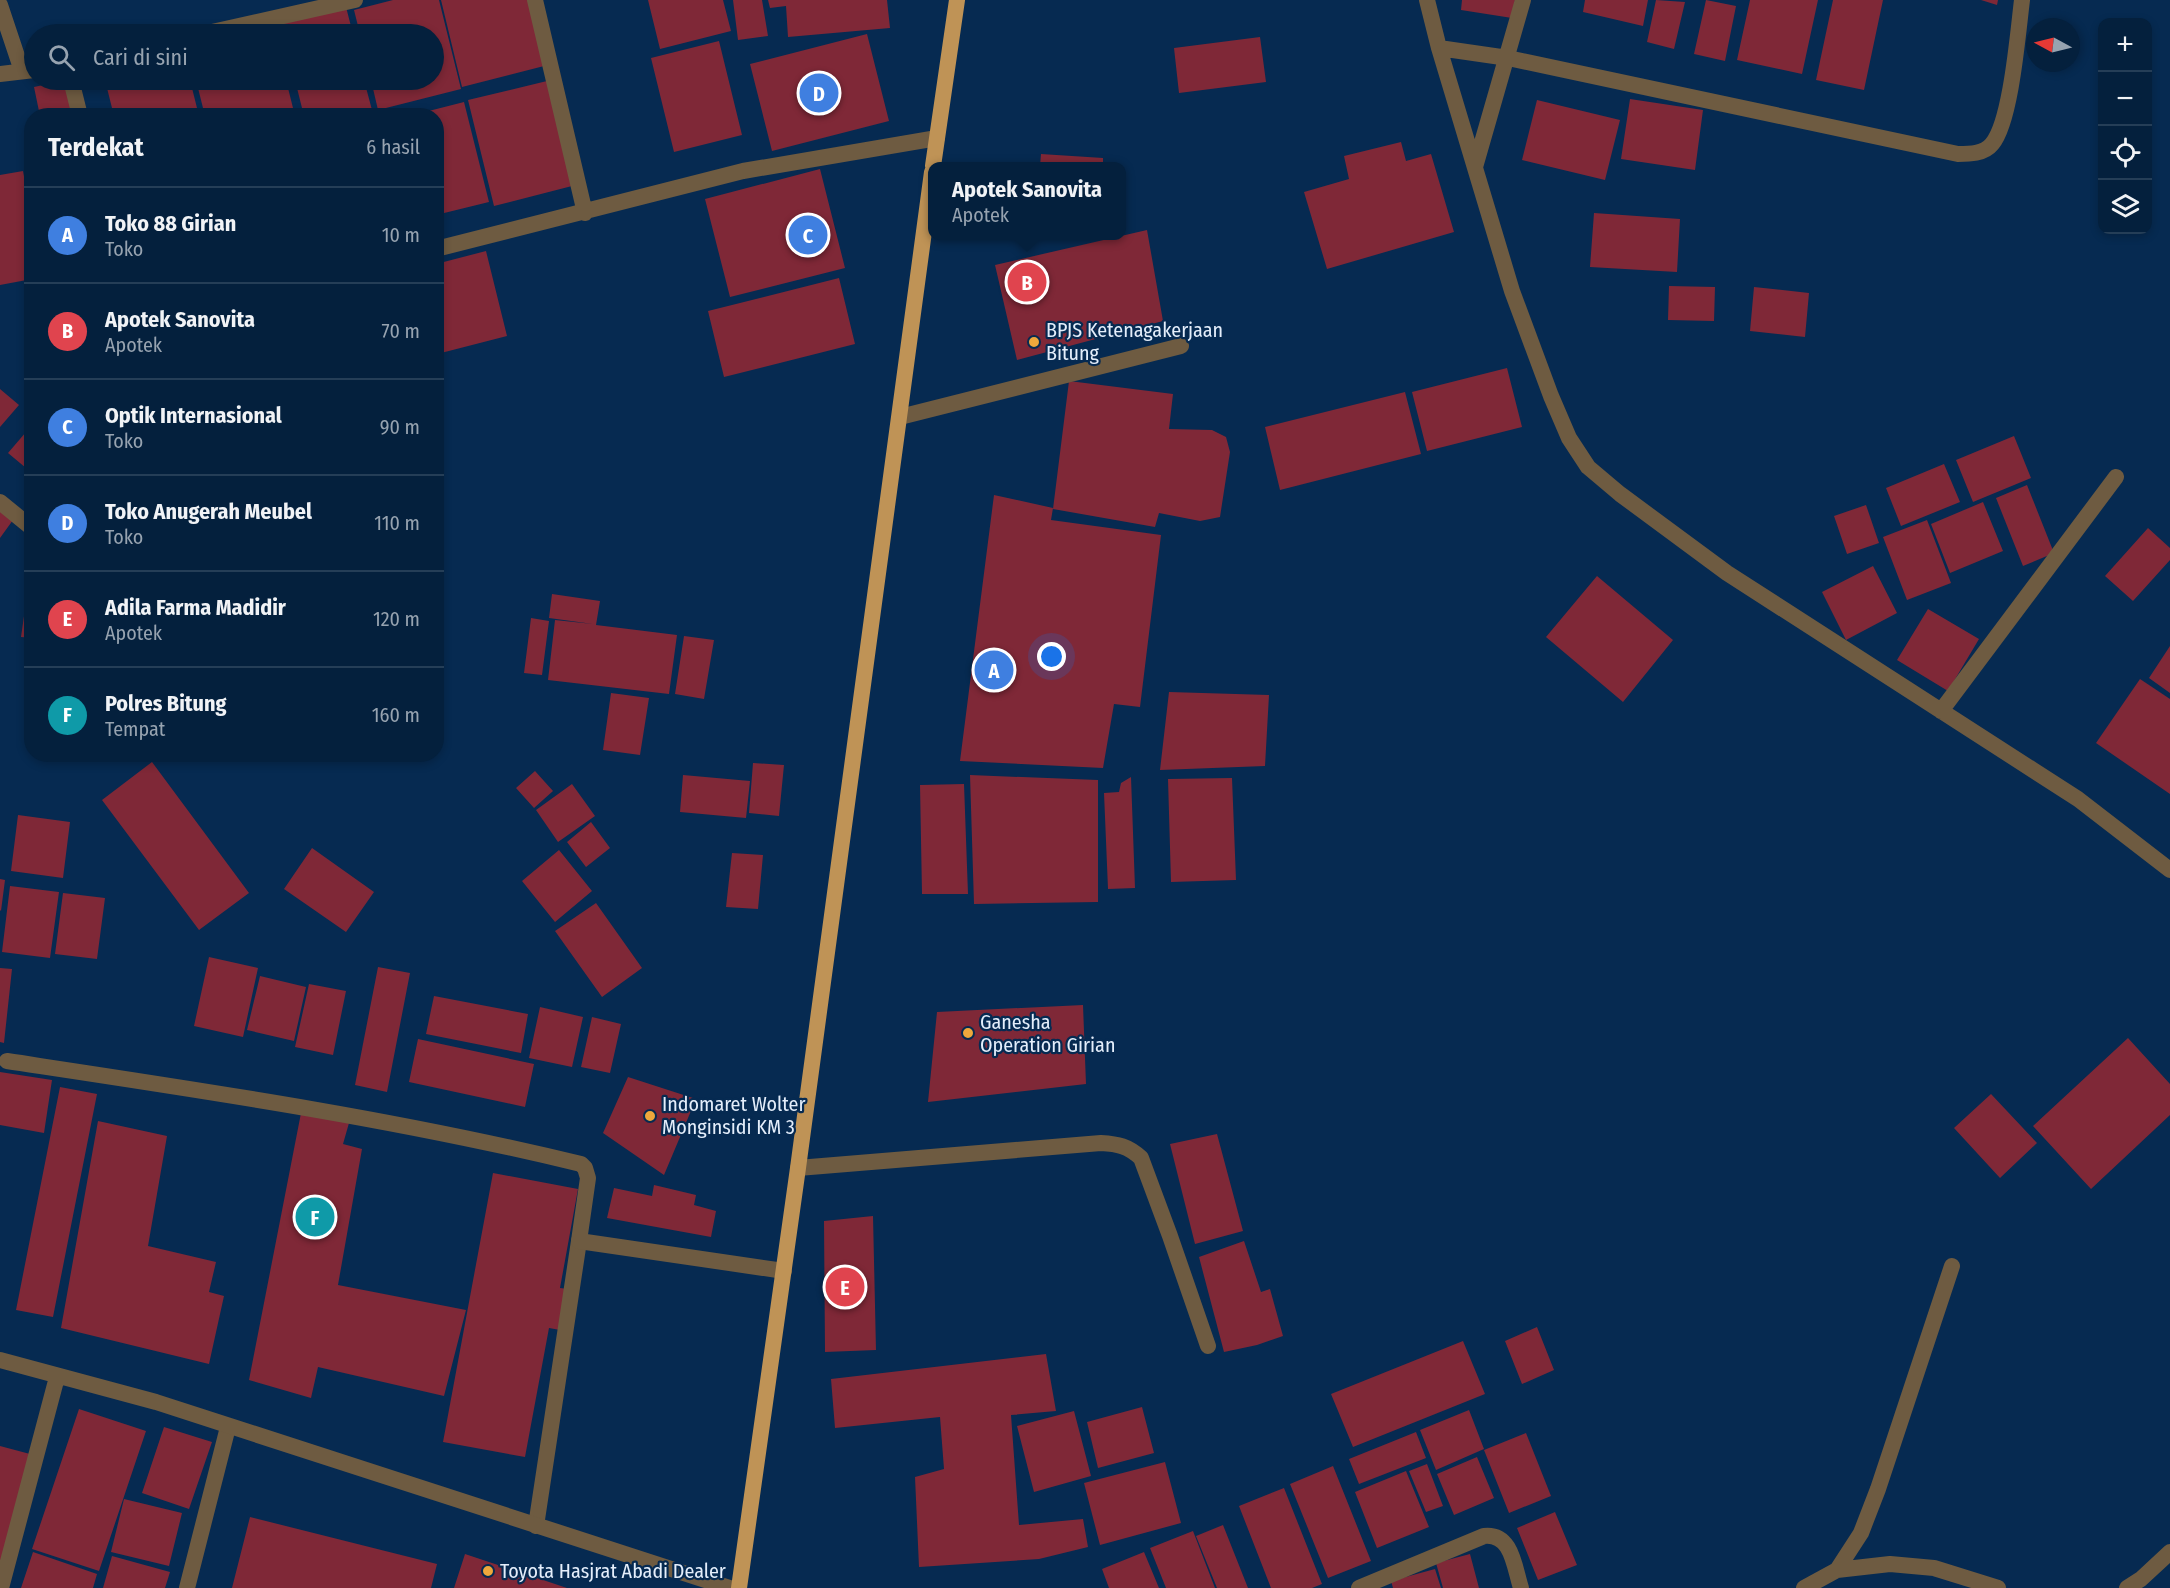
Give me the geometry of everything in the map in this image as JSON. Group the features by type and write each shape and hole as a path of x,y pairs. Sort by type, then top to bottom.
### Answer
{"highway":[{"path":"934,162 957,0"},
{"path":"739,1588 928,209"}],"street":[{"path":"248,24 355,0"},
{"path":"535,0 585,213"},
{"path":"1427,0 1439,48 1512,291 1569,438 1588,467 1620,494 1727,573 2078,799 2170,870"},
{"path":"1475,167 1523,0"},
{"path":"1439,48 1508,58 1958,154 1976,153 1991,146 2000,131 2008,103 2022,0"},
{"path":"0,5 24,61"},
{"path":"0,74 24,71"},
{"path":"74,90 78,108"},
{"path":"444,247 743,171 937,138"},
{"path":"900,417 1181,346"},
{"path":"1941,711 2116,477"},
{"path":"0,502 24,522"},
{"path":"7,1061 274,1102 401,1125 581,1164 588,1178 536,1526"},
{"path":"798,1168 1101,1143 1121,1144 1141,1158 1208,1346"},
{"path":"579,1241 784,1271"},
{"path":"1836,1570 1861,1533 1878,1489 1952,1266"},
{"path":"0,1360 156,1402 730,1588"},
{"path":"1,1588 57,1377"},
{"path":"186,1588 228,1427"},
{"path":"1359,1588 1484,1536 1494,1535 1502,1539 1508,1547 1521,1588"},
{"path":"2127,1588 2141,1579 2170,1552"},
{"path":"1804,1588 1836,1570 1890,1564 1934,1568 1998,1588"}],"building":[{"path":"393,0 439,0 461,89 386,108 378,108 373,90 444,90 444,24 358,24 354,10"},
{"path":"441,0 532,0 548,65 462,87"},
{"path":"648,0 723,0 731,31 660,49"},
{"path":"733,0 762,0 768,36 738,40"},
{"path":"768,0 887,0 890,28 788,37 786,6 770,8"},
{"path":"1462,0 1515,0 1512,18 1461,10"},
{"path":"1585,0 1648,0 1643,26 1583,12"},
{"path":"1656,0 1685,2 1674,49 1647,42"},
{"path":"1706,0 1736,6 1725,61 1694,54"},
{"path":"1750,0 1818,0 1802,74 1737,60"},
{"path":"1833,0 1883,0 1864,90 1816,80"},
{"path":"1981,0 1998,0 1997,5"},
{"path":"346,7 350,24 281,24"},
{"path":"867,34 889,121 772,151 750,64"},
{"path":"1260,37 1266,82 1179,93 1174,48"},
{"path":"719,41 742,135 674,152 651,58"},
{"path":"547,81 572,186 494,206 468,100"},
{"path":"35,90 68,90 71,108 38,108"},
{"path":"108,90 192,90 197,108 112,108"},
{"path":"198,90 288,90 293,108 203,108"},
{"path":"298,90 367,90 371,108 302,108"},
{"path":"1630,99 1703,110 1695,170 1621,159"},
{"path":"1537,100 1620,120 1605,180 1522,160"},
{"path":"464,102 489,202 444,213 444,108 440,108"},
{"path":"1401,142 1406,161 1431,154 1454,232 1327,269 1304,192 1349,179 1344,156"},
{"path":"1041,154 1103,158 1103,162 1040,162"},
{"path":"820,169 845,268 730,297 705,199"},
{"path":"23,171 24,280 0,285 0,175"},
{"path":"1594,213 1680,219 1677,272 1590,267"},
{"path":"1147,230 1163,321 1017,360 995,265 1104,240 1126,240 1126,235"},
{"path":"486,251 507,336 444,352 444,262"},
{"path":"839,278 855,344 724,377 708,311"},
{"path":"1669,286 1715,287 1714,321 1668,320"},
{"path":"1754,287 1809,293 1805,337 1750,331"},
{"path":"1507,368 1522,427 1427,451 1412,392"},
{"path":"1069,381 1173,394 1169,429 1212,430 1226,437 1230,452 1220,517 1200,521 1159,513 1155,527 1053,509"},
{"path":"0,389 19,405 0,427"},
{"path":"1405,392 1421,454 1280,490 1265,427"},
{"path":"24,434 24,466 8,453"},
{"path":"2014,436 2031,478 1973,502 1956,460"},
{"path":"1944,464 1960,502 1901,526 1886,488"},
{"path":"2027,485 2054,553 2023,566 1996,498"},
{"path":"994,495 1053,508 1051,520 1161,535 1140,707 1114,704 1103,768 960,761"},
{"path":"1983,502 2003,551 1950,573 1931,524"},
{"path":"1866,505 1879,543 1847,554 1834,516"},
{"path":"0,510 13,520 0,538"},
{"path":"1927,520 1951,583 1907,600 1883,537"},
{"path":"2148,528 2170,548 2170,560 2133,601 2105,576"},
{"path":"1873,566 1897,613 1846,640 1822,592"},
{"path":"1597,576 1673,640 1623,702 1546,637"},
{"path":"552,594 600,601 596,625 677,635 669,694 548,680 555,620 593,624 549,618"},
{"path":"1928,609 1979,639 1948,691 1897,660"},
{"path":"24,616 24,637 21,637"},
{"path":"531,618 549,621 542,675 524,673"},
{"path":"684,636 714,640 704,699 675,694"},
{"path":"2170,646 2170,693 2149,678"},
{"path":"2140,679 2170,699 2170,794 2096,743"},
{"path":"1169,692 1269,695 1265,766 1160,770"},
{"path":"611,693 649,698 640,755 603,750"},
{"path":"152,762 249,893 199,930 102,800"},
{"path":"753,763 784,765 779,816 749,813"},
{"path":"535,771 553,791 534,808 516,788"},
{"path":"683,775 750,781 746,818 680,812"},
{"path":"970,775 1098,780 1098,902 974,904"},
{"path":"1131,777 1135,888 1108,889 1104,793 1119,792 1121,783"},
{"path":"1232,778 1236,880 1171,882 1168,779"},
{"path":"572,784 595,816 558,842 536,810"},
{"path":"964,784 968,894 922,894 920,785"},
{"path":"18,815 70,822 63,878 11,871"},
{"path":"591,822 610,848 586,867 567,842"},
{"path":"312,848 374,892 346,932 284,889"},
{"path":"559,850 592,891 555,922 522,881"},
{"path":"732,853 763,855 758,909 726,907"},
{"path":"0,879 5,880 1,911 0,910"},
{"path":"10,886 59,892 50,958 2,952"},
{"path":"63,893 105,898 97,959 55,954"},
{"path":"596,903 642,968 602,997 555,931"},
{"path":"209,957 258,968 243,1037 194,1026"},
{"path":"378,967 410,973 387,1092 355,1085"},
{"path":"0,968 12,969 4,1043 0,1042"},
{"path":"260,976 306,987 294,1041 247,1030"},
{"path":"309,984 346,991 333,1055 295,1047"},
{"path":"434,996 528,1014 521,1053 426,1034"},
{"path":"1083,1005 1086,1084 928,1102 937,1012"},
{"path":"540,1007 583,1017 572,1067 529,1058"},
{"path":"592,1017 621,1024 610,1073 581,1067"},
{"path":"2128,1038 2170,1084 2170,1115 2091,1189 2033,1126"},
{"path":"418,1039 534,1064 525,1107 409,1082"},
{"path":"0,1072 52,1080 44,1133 0,1125"},
{"name":"Indomaret Wolter Monginsidi KM 3","path":"628,1077 696,1099 664,1175 603,1133"},
{"path":"60,1087 97,1094 53,1317 16,1310"},
{"path":"1991,1094 2037,1143 2000,1178 1954,1128"},
{"path":"301,1113 349,1123 343,1144 362,1149 338,1285 466,1310 444,1396 318,1367 311,1398 249,1380"},
{"path":"98,1121 167,1136 148,1246 216,1262 209,1292 224,1296 209,1364 61,1328"},
{"path":"1217,1134 1243,1231 1195,1244 1170,1144"},
{"path":"493,1173 578,1189 560,1288 568,1289 560,1330 549,1328 525,1457 443,1442"},
{"path":"654,1185 696,1195 694,1205 716,1211 711,1237 607,1218 614,1188 652,1196"},
{"path":"873,1216 876,1350 825,1352 824,1221"},
{"path":"1244,1241 1261,1292 1270,1289 1283,1336 1257,1345 1224,1352 1199,1257"},
{"path":"1537,1327 1554,1370 1522,1384 1505,1341"},
{"path":"1463,1341 1485,1394 1353,1447 1331,1394"},
{"path":"1046,1354 1056,1411 1011,1415 1019,1525 1083,1519 1088,1547 1039,1559 919,1567 915,1477 944,1469 940,1417 835,1428 831,1379"},
{"path":"1142,1407 1154,1453 1098,1468 1087,1422"},
{"path":"79,1409 146,1431 99,1571 32,1549"},
{"path":"1469,1410 1484,1449 1436,1470 1420,1430"},
{"path":"1074,1411 1091,1476 1034,1492 1017,1426"},
{"path":"164,1427 212,1442 189,1509 142,1493"},
{"path":"1416,1432 1426,1458 1359,1484 1349,1459"},
{"path":"1526,1433 1551,1496 1509,1513 1484,1450"},
{"path":"0,1446 30,1454 0,1564"},
{"path":"1477,1457 1494,1498 1454,1515 1437,1474"},
{"path":"1165,1462 1181,1523 1100,1545 1084,1483"},
{"path":"1427,1464 1443,1506 1426,1512 1409,1471"},
{"path":"1333,1466 1371,1561 1328,1578 1290,1484"},
{"path":"1406,1471 1429,1527 1377,1548 1355,1492"},
{"path":"1284,1488 1322,1584 1312,1588 1271,1588 1239,1506"},
{"path":"124,1499 182,1513 169,1566 111,1552"},
{"path":"1555,1512 1577,1565 1538,1580 1517,1528"},
{"path":"250,1517 437,1564 431,1588 232,1588"},
{"path":"1223,1525 1248,1588 1217,1588 1196,1536"},
{"path":"1193,1531 1215,1588 1166,1588 1150,1548"},
{"path":"33,1552 97,1574 93,1588 21,1588"},
{"path":"1144,1552 1159,1588 1109,1588 1102,1569"},
{"name":"Toyota Hasjrat Abadi Dealer","path":"465,1554 567,1588 454,1588"},
{"path":"1470,1554 1479,1588 1443,1588 1436,1563"},
{"path":"112,1556 170,1572 165,1588 103,1588"},
{"path":"1435,1569 1441,1588 1393,1588 1391,1581"}],"place":[{"name":"Toko Anugerah Meubel","path":"819,93"},
{"name":"Optik Internasional","path":"808,235"},
{"name":"Apotek Sanovita","path":"1027,282"},
{"name":"BPJS Ketenagakerjaan Bitung","path":"1034,342"},
{"name":"Toko 88 Girian","path":"994,670"},
{"name":"Ganesha Operation Girian","path":"968,1033"},
{"name":"Indomaret Wolter Monginsidi KM 3","path":"650,1116"},
{"name":"Polres Bitung","path":"315,1217"},
{"name":"Adila Farma Madidir","path":"845,1287"},
{"name":"Toyota Hasjrat Abadi Dealer","path":"488,1571"}]}
